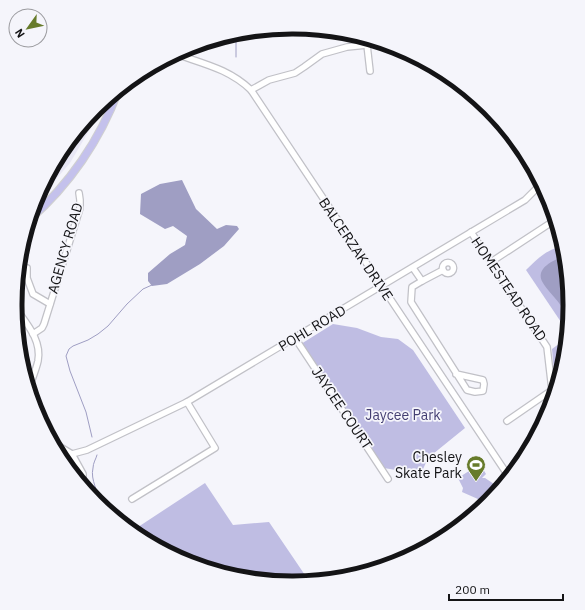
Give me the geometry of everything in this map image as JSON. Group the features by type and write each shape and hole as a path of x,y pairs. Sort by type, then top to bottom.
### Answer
{"main road":[{"path":"39,211 61,188 84,157 105,122 113,103"}],"street":[{"path":"251,90 269,80 304,68 322,54 346,47 366,45"},
{"path":"367,45 370,71"},
{"name":"BALCERZAK DRIVE","path":"185,57 225,71 241,81 251,90 505,472"},
{"name":"POHL ROAD","path":"72,454 87,450 187,402 525,200 537,188"},
{"name":"AGENCY ROAD","path":"33,334 42,328 44,324 80,208 79,193"},
{"path":"491,262 550,223"},
{"name":"HOMESTEAD ROAD","path":"471,232 547,346 552,383"},
{"name":"AGENCY ROAD","path":"27,268 27,278 33,294 50,304"},
{"path":"413,268 422,281"},
{"path":"443,270 412,287 411,302 456,374 467,390 475,392 483,391 483,380 456,374"},
{"path":"23,319 37,341 39,353 32,379"},
{"name":"JAYCEE COURT","path":"295,338 388,478"},
{"path":"507,421 548,395"},
{"path":"132,499 215,448 187,402"},
{"path":"64,449 72,454 82,475"}],"shaded area":[{"path":"95,121 70,163 49,187 58,170 78,140"},
{"path":"182,180 196,209 217,229 226,225 237,226 239,229 224,246 200,264 167,284 152,286 148,281 148,273 170,254 185,245 187,236 173,226 165,229 140,214 141,194 160,184"},
{"path":"559,259 561,270 563,310 545,286 541,278 541,273 546,265"}],"green space":[{"path":"557,248 561,270 563,305 562,324 526,270 552,249"},
{"name":"Jaycee Park","path":"333,324 357,328 381,337 398,339 413,350 465,428 428,458 420,476 384,468 301,344"},
{"path":"561,343 554,374 552,349"},
{"name":"Chesley Skate Park","path":"480,464 486,474 482,478 485,478 494,484 480,500 462,492 463,488 458,478"},
{"path":"205,483 233,525 269,522 305,575 292,576 257,573 222,566 173,548 138,527"}],"waterway":[{"path":"236,41 236,57"},
{"path":"92,437 86,412 70,371 66,356 69,349 73,346 88,340 108,326 127,304 143,289 152,285"},
{"path":"97,455 93,464 92,472 97,492"}],"place":[{"name":"Chesley Skate Park","path":"476,482"}]}
